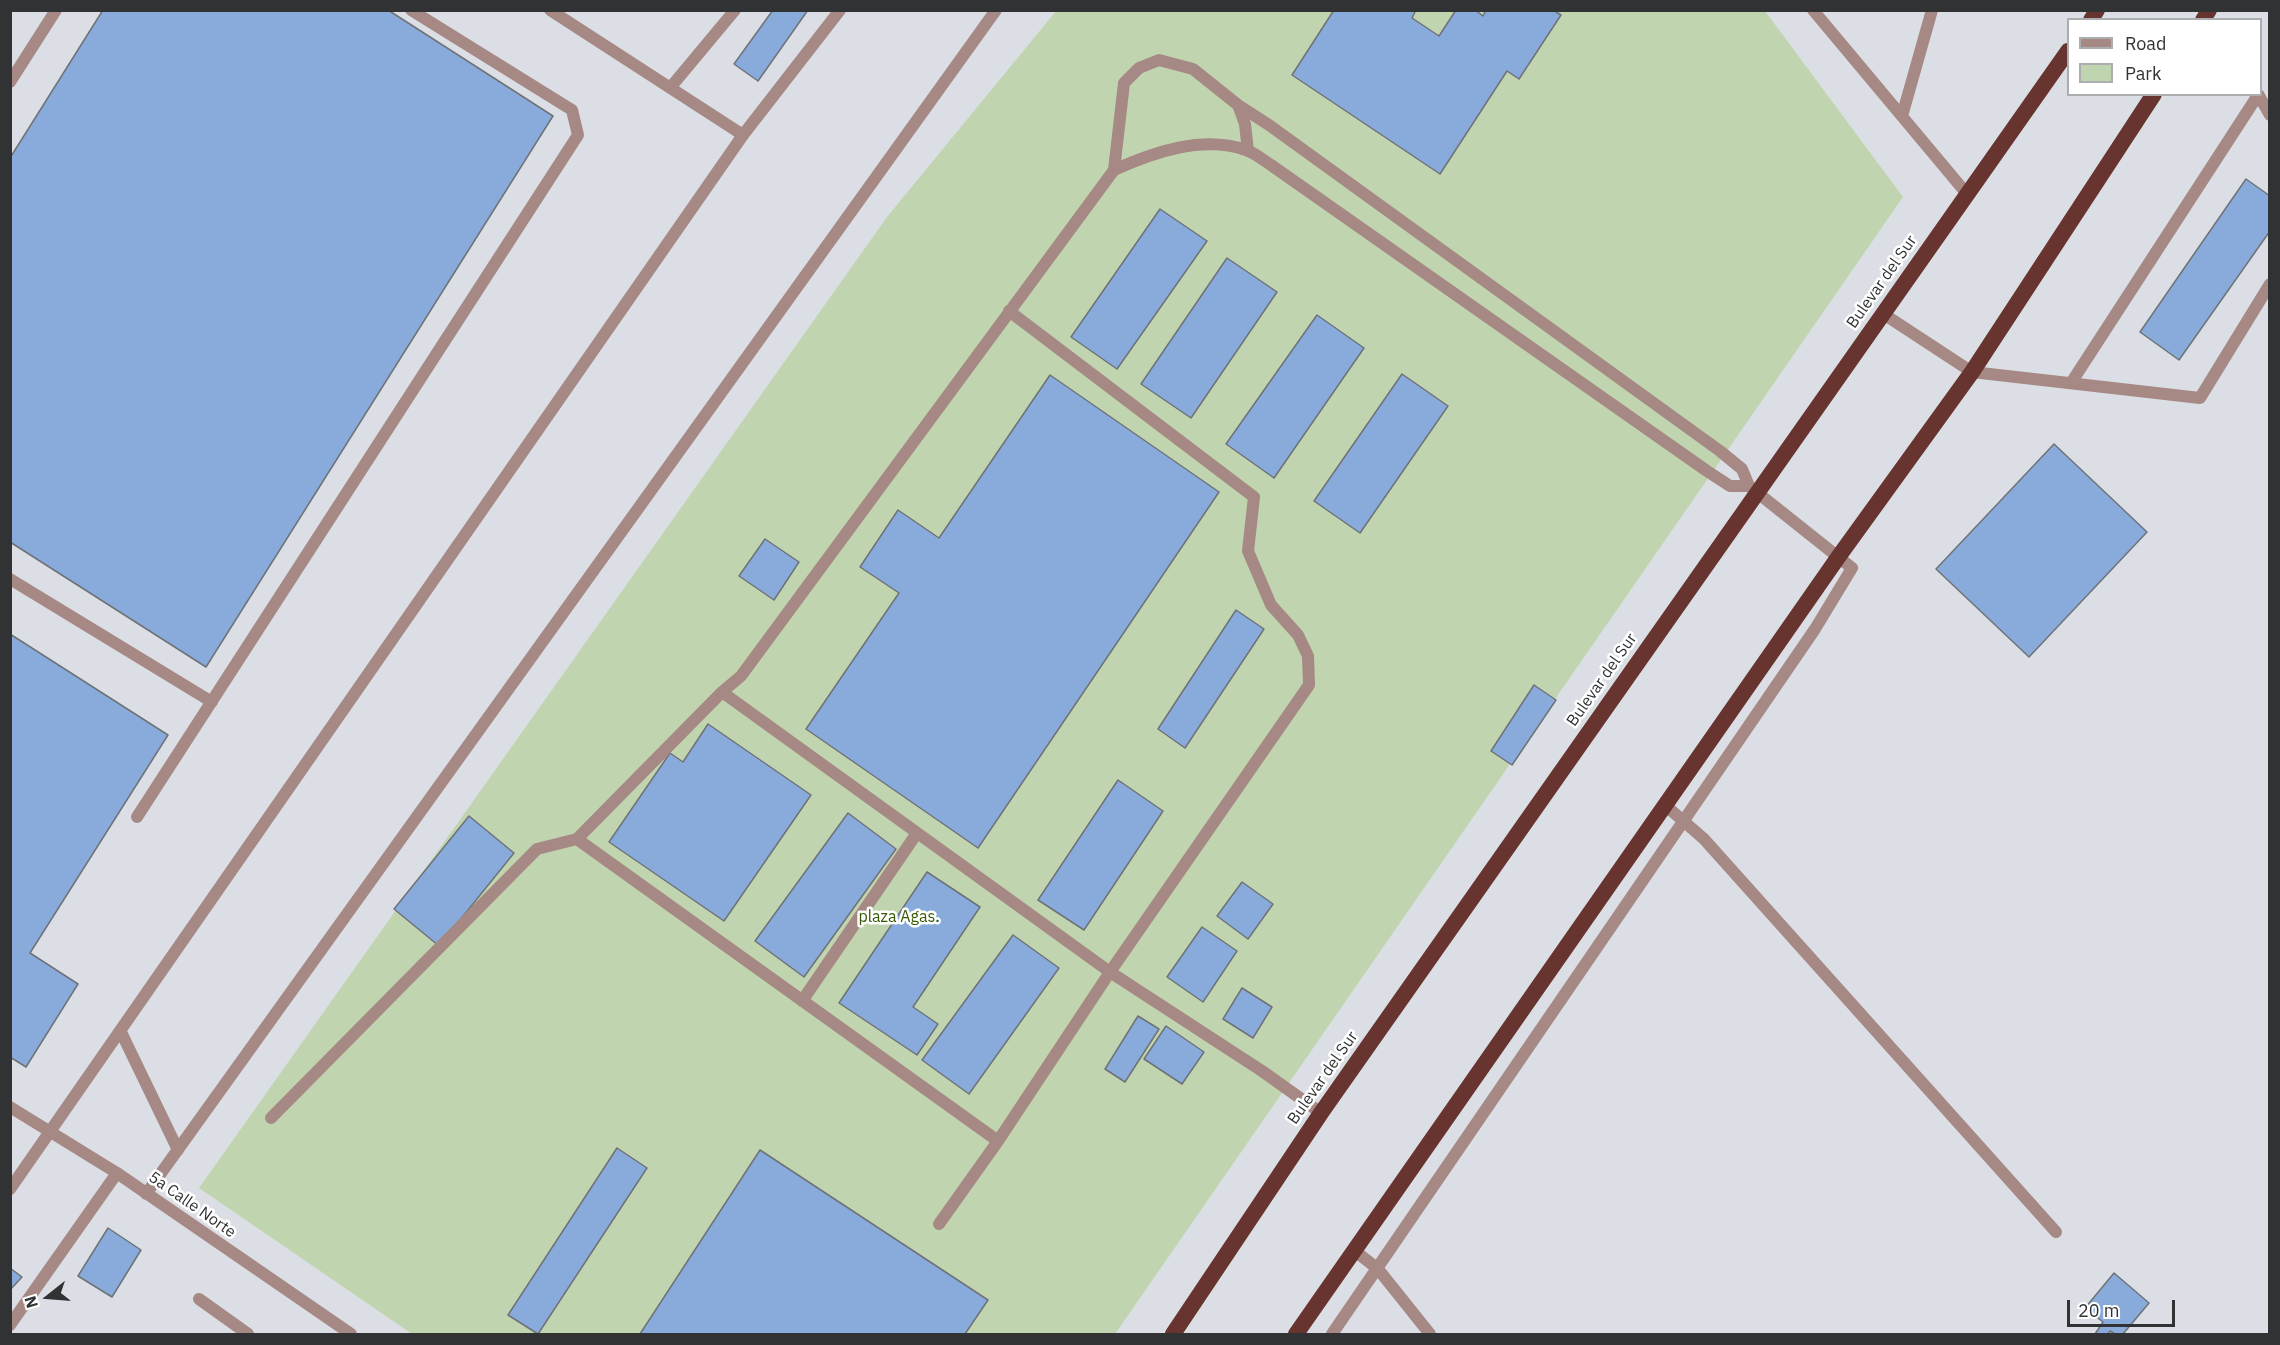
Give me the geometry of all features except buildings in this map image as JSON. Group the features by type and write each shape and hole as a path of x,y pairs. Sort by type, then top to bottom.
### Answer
{"highway":[{"name":"Bulevar del Sur","path":"1173,1335 1321,1113 1753,489 1882,313 2067,52"},
{"path":"1296,1335 1839,556 1972,372 2153,96"}],"street":[{"path":"10,82 56,10"},
{"path":"137,817 578,135 572,110 411,10"},
{"path":"550,10 743,135"},
{"path":"670,88 735,10"},
{"path":"10,1189 743,135 840,10"},
{"path":"146,1194 996,10"},
{"path":"1813,10 1967,194"},
{"path":"1902,116 1932,10"},
{"path":"1114,170 1124,83 1139,68 1159,60 1193,69 1238,105 1269,125 1720,451 1742,469 1753,489 1852,568 1815,629 1332,1335"},
{"path":"2071,383 2257,96"},
{"path":"2259,96 2270,115"},
{"path":"1238,105 1245,124 1248,150"},
{"path":"271,1118 537,849 578,839 722,692 741,676 1114,170 1144,156 1191,145 1226,146 1248,150 1707,471 1730,486 1753,489"},
{"path":"1882,313 1972,372 2200,398 2270,284"},
{"path":"939,1224 1309,685 1308,657 1298,635 1272,605 1248,551 1254,497 1009,312"},
{"path":"10,579 212,702"},
{"path":"722,692 1110,972 1321,1113"},
{"path":"1665,806 1704,839 2056,1232"},
{"path":"802,1001 917,833"},
{"path":"578,839 998,1141"},
{"path":"121,1032 178,1150"},
{"name":"5a Calle Norte","path":"10,1107 117,1173 351,1335"},
{"path":"10,1325 117,1173"},
{"path":"1355,1251 1378,1269 1430,1335"},
{"path":"198,1299 248,1335"}],"green space":[{"name":"plaza Agas.","path":"1056,11 1765,11 1903,197 1115,1334 412,1334 199,1188 887,217"}]}
